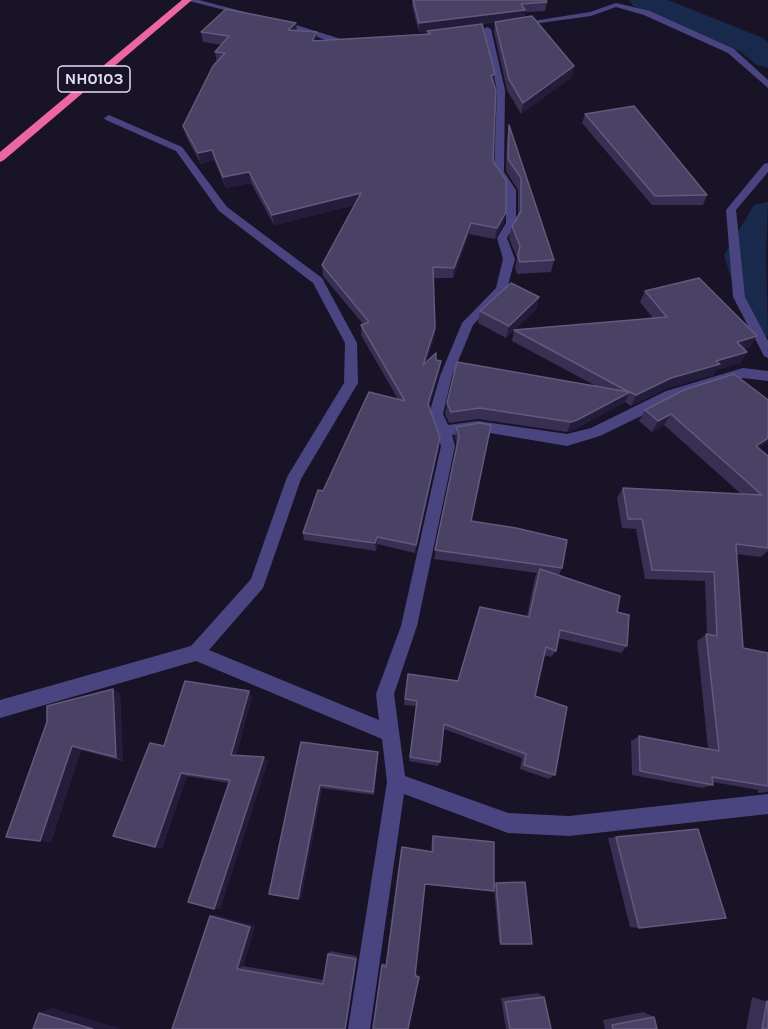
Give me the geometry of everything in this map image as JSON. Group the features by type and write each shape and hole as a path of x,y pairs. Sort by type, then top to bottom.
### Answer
{"highway":[{"name":"NH0103","path":"0,159 188,0"}],"street":[{"path":"188,0 257,16"},
{"path":"606,0 647,13 731,51 768,85"},
{"path":"510,25 591,14 616,5"},
{"path":"268,19 354,46 364,45"},
{"path":"359,1029 396,782 385,694 409,626 448,446 436,414 446,376 468,323 501,289 509,259 502,238 511,222 511,190 499,172 501,90 487,29"},
{"path":"0,709 196,652 257,582 294,477 351,383 351,343 318,281 223,209 179,149 110,118"},
{"path":"768,166 731,210 739,297 768,353"},
{"path":"444,431 478,426 567,440 595,432 671,394 743,373 768,376"},
{"path":"196,652 390,733"},
{"path":"396,782 508,823 569,826 768,804"}],"building":[{"path":"413,0 546,0 547,2 521,4 525,10 419,23"},
{"path":"226,9 296,23 288,30 317,32 312,41 431,34 427,31 482,24 495,74 491,76 496,90 493,161 506,180 506,212 497,228 471,223 454,268 433,267 435,328 423,365 436,353 436,360 441,361 428,404 440,437 416,545 377,537 375,543 303,533 318,490 323,491 369,392 405,401 361,325 369,322 322,265 361,193 272,215 249,172 223,177 212,150 198,153 183,126 213,66 225,53 215,52 229,36 201,32"},
{"path":"532,16 574,66 523,103 509,79 495,22"},
{"path":"634,106 707,195 655,196 585,114"},
{"path":"509,125 554,260 520,262 518,256 520,246 512,226 521,211 521,178 508,159"},
{"path":"699,278 757,336 737,342 747,352 716,361 720,364 671,378 636,395 630,392 571,422 480,408 451,412 447,403 457,362 629,392 514,330 667,317 645,291"},
{"path":"511,283 539,297 509,326 480,311"},
{"path":"734,374 768,400 768,438 756,446 768,456 768,548 736,544 743,648 768,653 768,786 712,777 713,785 640,771 639,736 719,751 706,634 717,636 714,572 652,570 642,519 628,519 623,488 762,495 671,414 658,421 645,410 684,390"},
{"path":"480,423 491,425 471,521 516,528 567,540 562,568 435,550 459,436 456,427"},
{"path":"540,569 620,596 617,612 629,615 627,646 560,630 556,651 546,647 535,696 567,707 555,775 524,765 526,754 444,724 440,762 410,757 417,701 405,699 408,674 458,681 480,607 529,617"},
{"path":"185,681 249,691 231,755 264,757 214,909 188,902 230,780 181,773 155,847 113,836 150,743 164,746"},
{"path":"113,689 116,757 72,746 40,841 6,837 47,722 47,706"},
{"path":"301,742 378,752 373,792 320,785 298,899 269,894"},
{"path":"698,829 726,918 639,928 616,837"},
{"path":"433,836 494,842 494,891 425,884 415,976 419,977 408,1029 373,1029 382,965 386,967 402,847 433,852"},
{"path":"525,882 532,944 501,944 496,883"},
{"path":"210,916 250,927 237,969 323,984 328,954 356,959 345,1029 172,1029"},
{"path":"544,997 551,1029 510,1029 505,1002"},
{"path":"767,1001 768,1029 762,1029"},
{"path":"39,1013 93,1029 33,1029"},
{"path":"654,1017 657,1029 613,1029 612,1025"}],"waterway":[{"path":"643,0 752,45 768,58"},
{"path":"768,214 745,255 768,321"}]}
